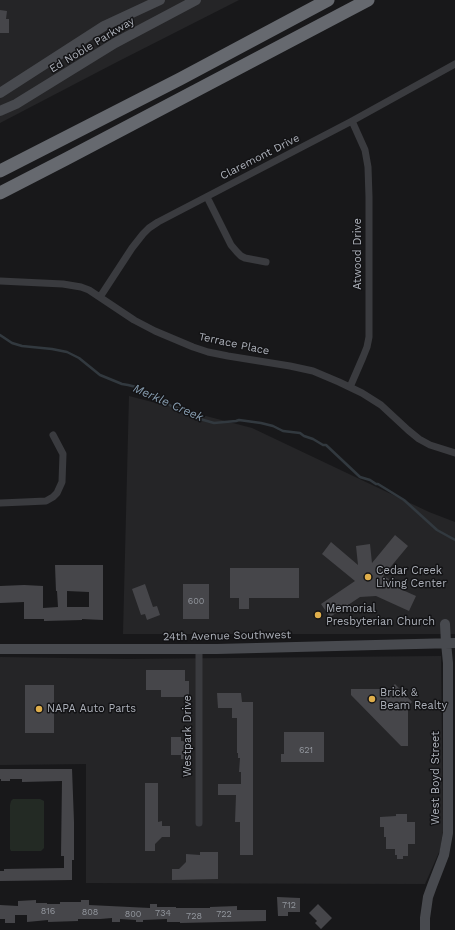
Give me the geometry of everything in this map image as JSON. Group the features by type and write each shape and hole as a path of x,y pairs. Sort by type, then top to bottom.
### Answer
{"highway":[{"path":"0,171 180,79 328,0"},
{"path":"0,193 368,0"}],"main road":[{"name":"Ed Noble Parkway","path":"0,93 104,26 160,0"},
{"name":"Ed Noble Parkway","path":"0,111 16,104 115,43 196,0"},
{"name":"West Boyd Street","path":"425,930 428,897 444,855 448,833 448,663 450,643 445,624"},
{"name":"24th Avenue Southwest","path":"0,649 199,649 450,643"}],"street":[{"name":"Claremont Drive","path":"100,297 132,248 148,228 352,121 455,64"},
{"name":"Atwood Drive","path":"350,387 363,357 369,337 368,167 365,150 352,121"},
{"path":"207,196 231,245 237,252 245,258 266,262"},
{"name":"Terrace Place","path":"0,281 73,285 89,290 134,320 192,347 228,356 313,371 362,393 381,405 419,439 430,445 455,453"},
{"path":"0,503 46,501 57,493 62,482 63,454 53,435"},
{"name":"Westpark Drive","path":"199,649 200,824"}],"shaded area":[{"path":"0,0 239,0 0,123"},
{"path":"129,396 252,428 429,512 455,522 455,634 123,634"},
{"path":"441,656 443,831 440,850 425,884 86,883 86,764 0,765 0,657 128,659"},
{"path":"13,799 40,799 44,801 44,848 41,851 11,851 10,805"}],"building":[{"path":"0,10 7,11 6,19 9,19 9,33 0,33"},
{"name":"Cedar Creek Living Center","path":"395,535 408,546 383,576 389,579 387,583 416,596 409,611 376,596 360,597 330,617 321,604 355,581 322,554 331,542 358,565 356,546 370,544 372,563"},
{"path":"55,565 103,565 103,620 82,619 44,621 44,619 24,619 24,602 0,603 0,586 43,586 43,608 58,607","holes":["67,591 89,592 89,607 67,607"]},
{"path":"230,568 299,568 299,598 249,598 249,609 239,609 239,598 230,598"},
{"path":"145,584 153,607 157,606 160,615 147,620 145,614 141,615 132,589"},
{"path":"183,584 209,584 209,619 183,619"},
{"path":"146,670 185,670 185,681 189,681 189,697 161,697 161,690 146,690"},
{"path":"395,684 412,702 408,706 408,746 401,746 351,695 351,689 390,689"},
{"name":"NAPA Auto Parts","path":"25,685 54,685 54,733 25,733"},
{"path":"217,693 241,693 242,702 253,702 253,855 240,855 240,822 235,822 236,795 218,795 218,784 241,784 241,772 239,772 240,758 238,758 237,753 237,718 232,718 232,708 218,708"},
{"path":"284,732 324,732 324,762 281,762 281,754 284,754"},
{"path":"171,737 181,737 181,741 189,741 190,759 181,759 181,755 171,755"},
{"path":"0,769 72,769 74,860 72,860 72,880 0,881 0,871 4,871 4,869 64,868 64,856 61,856 62,781 22,782 22,779 10,779 10,781 1,781"},
{"path":"145,783 158,783 158,822 162,821 162,826 170,826 170,837 162,837 155,844 155,851 145,851"},
{"path":"396,814 407,814 407,822 415,822 415,844 408,844 408,856 403,856 403,859 397,859 395,849 386,849 384,827 380,827 380,817 396,816"},
{"path":"200,852 218,852 218,879 172,880 172,869 179,869 186,862 186,854 200,855"},
{"path":"277,897 300,898 300,912 288,912 288,916 278,916"},
{"path":"36,900 36,903 60,904 60,902 81,902 81,900 89,900 89,905 150,908 150,904 157,904 157,907 176,908 237,906 237,910 266,910 266,921 180,923 167,922 167,919 143,920 143,922 136,922 136,920 120,919 120,922 112,922 112,918 78,919 78,921 48,922 48,920 27,922 27,915 15,915 15,923 5,923 5,919 0,919 0,905 18,906 18,901"},
{"path":"318,904 332,918 321,929 315,923 317,921 309,913"}],"waterway":[{"name":"Merkle Creek","path":"0,335 12,343 22,346 67,352 79,358 100,375 122,384 136,387 155,398 171,406 185,410 200,419 214,423 239,420 261,423 273,426 283,431 300,433 323,445 326,445 360,477 378,484 404,500 437,530 455,540"}],"place":[{"name":"Cedar Creek Living Center","path":"368,577"},
{"name":"Memorial Presbyterian Church","path":"318,615"},
{"name":"Brick & Beam Realty","path":"372,699"},
{"name":"NAPA Auto Parts","path":"39,709"}]}
